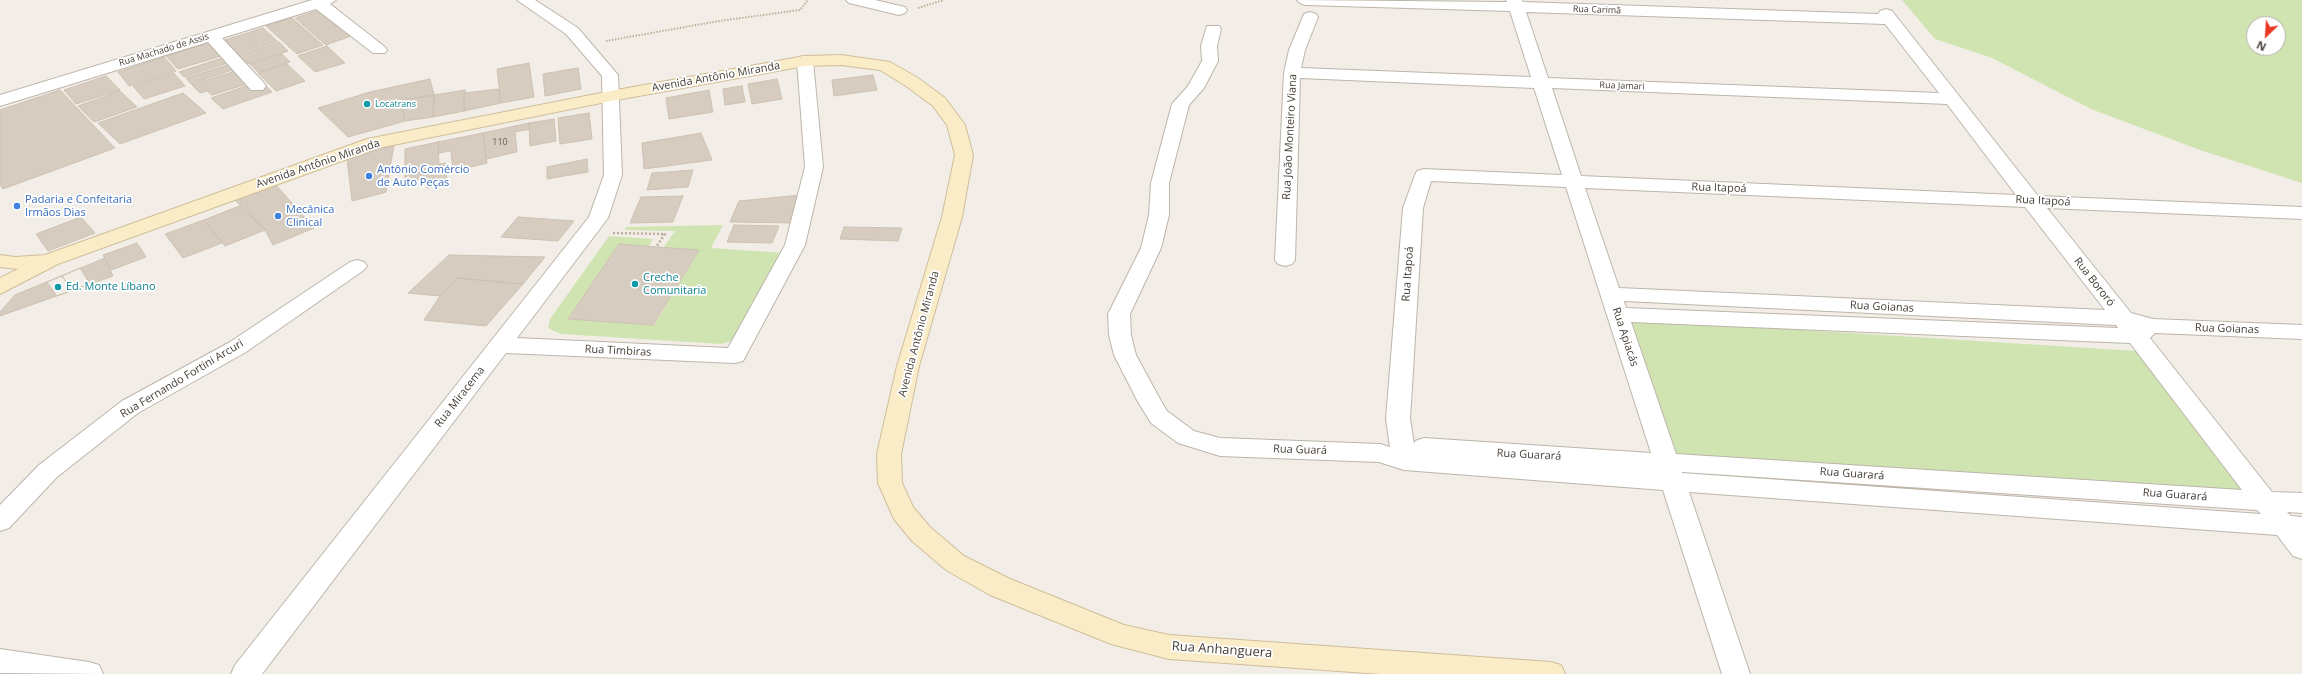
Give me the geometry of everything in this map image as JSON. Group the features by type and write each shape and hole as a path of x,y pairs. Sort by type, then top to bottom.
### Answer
{"street":[{"path":"270,0 287,13"},
{"name":"Rua Miracema","path":"245,674 598,218 613,175 610,75 572,31 525,0"},
{"path":"854,0 899,10"},
{"path":"323,2 379,50"},
{"name":"Rua Machado de Assis","path":"0,101 323,2"},
{"name":"Rua Carimã","path":"1307,8 1515,4 1674,6 1888,17"},
{"name":"Rua Apiacás","path":"1515,4 1736,674"},
{"name":"Rua João Monteiro Viana","path":"1285,260 1292,73 1307,8"},
{"name":"Rua Bororó","path":"1888,17 2031,200 2137,327 2265,501 2293,526 2302,549"},
{"name":"Rua Guará","path":"1213,29 1209,46 1210,61 1195,88 1181,104 1160,183 1159,215 1151,248 1119,314 1120,335 1125,355 1159,417 1186,437 1220,447 1396,453"},
{"path":"210,36 257,86"},
{"name":"Avenida Antônio Miranda","path":"0,287 51,260 373,143 611,96 805,61 841,60 884,66 912,82 939,102 956,125 964,154 952,217 908,366 889,454 890,483 903,512 920,534"},
{"name":"Rua Timbiras","path":"501,345 736,356 795,244 814,167 805,61"},
{"name":"Rua Jamari","path":"1292,73 1952,99"},
{"name":"Rua Itapoá","path":"1396,453 1413,208 1424,175 2031,200 2302,213"},
{"name":"Avenida Antônio Miranda","path":"0,261 14,263 51,260"},
{"name":"Rua Fernando Fortini Arcuri","path":"0,522 48,472 130,407 238,347 357,266"},
{"name":"Rua Goianas","path":"1611,294 2137,327"},
{"name":"Rua Goianas","path":"1618,315 2302,332"},
{"name":"Rua Guarará","path":"1396,453 1670,472 1860,495 2293,526"},
{"name":"Rua Guarará","path":"1670,472 1850,474 2302,503"},
{"path":"1850,474 1860,495"},
{"name":"Rua Anhanguera","path":"920,534 955,563 1000,587 1121,636 1162,646 1551,674"},
{"path":"0,661 89,674"}],"path":[{"path":"584,46 712,22 800,10 808,0"},
{"path":"899,10 925,6 944,0"},
{"path":"622,233 665,234 656,247"}],"green space":[{"path":"1902,0 2302,0 2302,183 2200,150 2091,109 1992,58 1935,39"},
{"path":"723,225 711,248 786,253 735,340 721,344 561,334 548,328 550,319 609,236 653,239 649,246 619,244 568,319 654,325 699,250 664,247 675,231 625,230 626,227"},
{"path":"1627,319 2137,351 2259,495 1669,457"}],"building":[{"path":"319,10 351,36 326,45 295,18"},
{"path":"292,18 323,45 297,54 266,26"},
{"path":"263,28 277,41 236,54 222,41"},
{"path":"279,42 288,51 247,64 238,55"},
{"path":"208,43 221,56 178,69 166,56"},
{"path":"327,46 345,63 315,72 298,56"},
{"path":"282,54 290,62 258,72 250,64"},
{"path":"164,57 176,71 129,86 118,72"},
{"path":"222,58 227,63 184,77 179,72"},
{"path":"529,63 534,97 501,103 497,69"},
{"path":"230,64 235,69 191,84 186,78"},
{"path":"287,64 305,81 276,91 258,73"},
{"path":"578,68 581,89 545,96 543,74"},
{"path":"238,70 250,83 212,95 207,91 200,93 192,85"},
{"path":"174,73 185,86 144,99 133,86"},
{"path":"873,75 877,90 834,96 832,80"},
{"path":"106,76 120,90 76,104 64,90"},
{"name":"Locatrans","path":"430,79 434,95 402,100 405,121 348,137 318,108 370,92"},
{"path":"777,79 782,99 752,104 748,84"},
{"path":"249,85 265,85 272,92 223,109 211,98"},
{"path":"742,86 745,102 725,105 723,89"},
{"path":"499,89 501,103 464,111 464,93"},
{"path":"60,90 115,148 3,189 0,185 0,110"},
{"path":"465,90 464,111 433,117 434,95"},
{"path":"709,90 713,112 669,119 666,98"},
{"path":"120,91 137,107 94,122 78,106"},
{"path":"183,93 206,113 120,144 98,123"},
{"path":"434,95 433,117 405,121 402,100"},
{"path":"589,113 592,139 560,144 558,118"},
{"path":"554,119 556,141 530,146 529,123"},
{"path":"529,123 530,129 515,132 517,152 486,159 483,133"},
{"path":"483,133 487,163 453,171 451,151 439,153 438,142"},
{"path":"701,133 712,160 644,169 642,143"},
{"path":"438,142 439,164 446,163 447,184 427,188 427,178 405,182 405,149"},
{"name":"Antônio Comércio de Auto Peças","path":"394,145 386,192 352,201 347,159"},
{"path":"587,159 588,172 547,179 547,167"},
{"path":"693,170 688,187 647,190 652,173"},
{"name":"Mecânica Clinical","path":"275,184 314,228 273,245 265,230 235,200"},
{"path":"801,195 796,223 730,222 739,201"},
{"path":"683,196 673,222 630,223 641,197"},
{"path":"242,205 265,230 225,246 204,220"},
{"path":"81,217 95,233 48,251 36,234"},
{"path":"518,217 574,221 558,241 501,237"},
{"path":"204,220 222,243 183,258 165,234"},
{"path":"734,225 779,226 772,243 727,242"},
{"path":"844,227 902,228 898,241 840,239"},
{"path":"137,243 146,257 111,270 103,255"},
{"name":"Creche Comunitaria","path":"619,244 699,250 653,325 568,319"},
{"path":"449,255 545,257 523,284 457,278 440,296 408,293"},
{"name":"Ed. Monte Líbano","path":"105,258 113,276 0,316 0,312 15,295"},
{"path":"80,268 90,284 72,290 62,276"},
{"path":"62,276 72,290 57,296 47,282"},
{"path":"457,278 523,284 486,326 424,320 440,296"}],"place":[{"name":"Locatrans","path":"367,104"},
{"name":"Antônio Comércio de Auto Peças","path":"369,176"},
{"name":"Padaria e Confeitaria Irmãos Dias","path":"17,206"},
{"name":"Mecânica Clinical","path":"278,216"},
{"name":"Creche Comunitaria","path":"635,284"},
{"name":"Ed. Monte Líbano","path":"58,287"}]}
